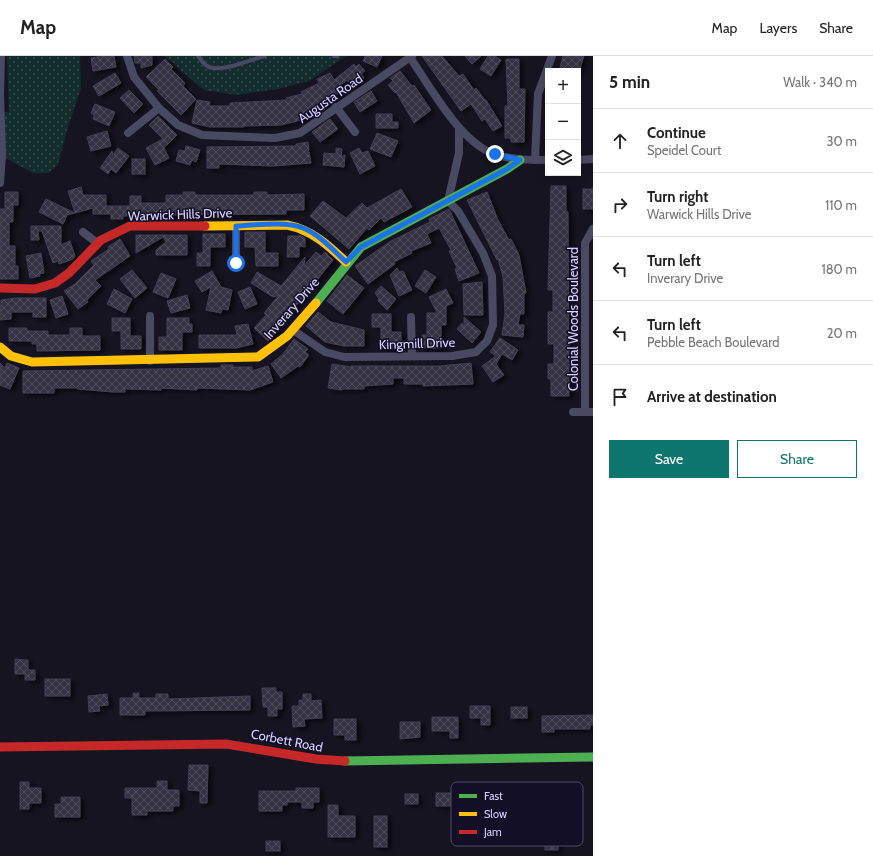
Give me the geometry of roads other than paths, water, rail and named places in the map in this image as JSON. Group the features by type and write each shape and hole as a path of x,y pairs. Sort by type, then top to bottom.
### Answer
{"street":[{"path":"0,183 2,155 0,95 1,56"},
{"name":"Augusta Road","path":"127,56 134,77 159,108 178,125 202,135 275,138 300,133 411,56"},
{"path":"411,56 459,128 473,142 495,154 520,160 545,160"},
{"path":"535,160 538,94 552,56"},
{"path":"336,107 355,132"},
{"path":"128,133 159,108"},
{"path":"448,201 459,153 459,128"},
{"path":"581,160 593,159"},
{"name":"Inverary Drive","path":"0,347 11,356 32,362 150,361 258,357 272,350 293,330 346,262 361,247 507,169 520,160"},
{"name":"Kingmill Drive","path":"293,330 325,352 344,357 452,356 476,352 487,341 493,325 492,276 483,253 458,211 448,201"},
{"name":"Warwick Hills Drive","path":"0,288 46,288 65,278 74,270 97,243 114,232 130,226 287,225 302,227 317,236 346,262"},
{"path":"236,226 236,263"},
{"name":"Colonial Woods Boulevard","path":"589,412 585,243 593,229"},
{"path":"83,232 97,243"},
{"path":"150,316 150,361"},
{"path":"411,317 412,356"},
{"path":"573,412 589,412"},
{"name":"Corbett Road","path":"0,747 226,744 250,746 294,757 329,761 593,757"}],"lane":[{"path":"198,56 206,66 215,68 228,67 265,56"}]}
